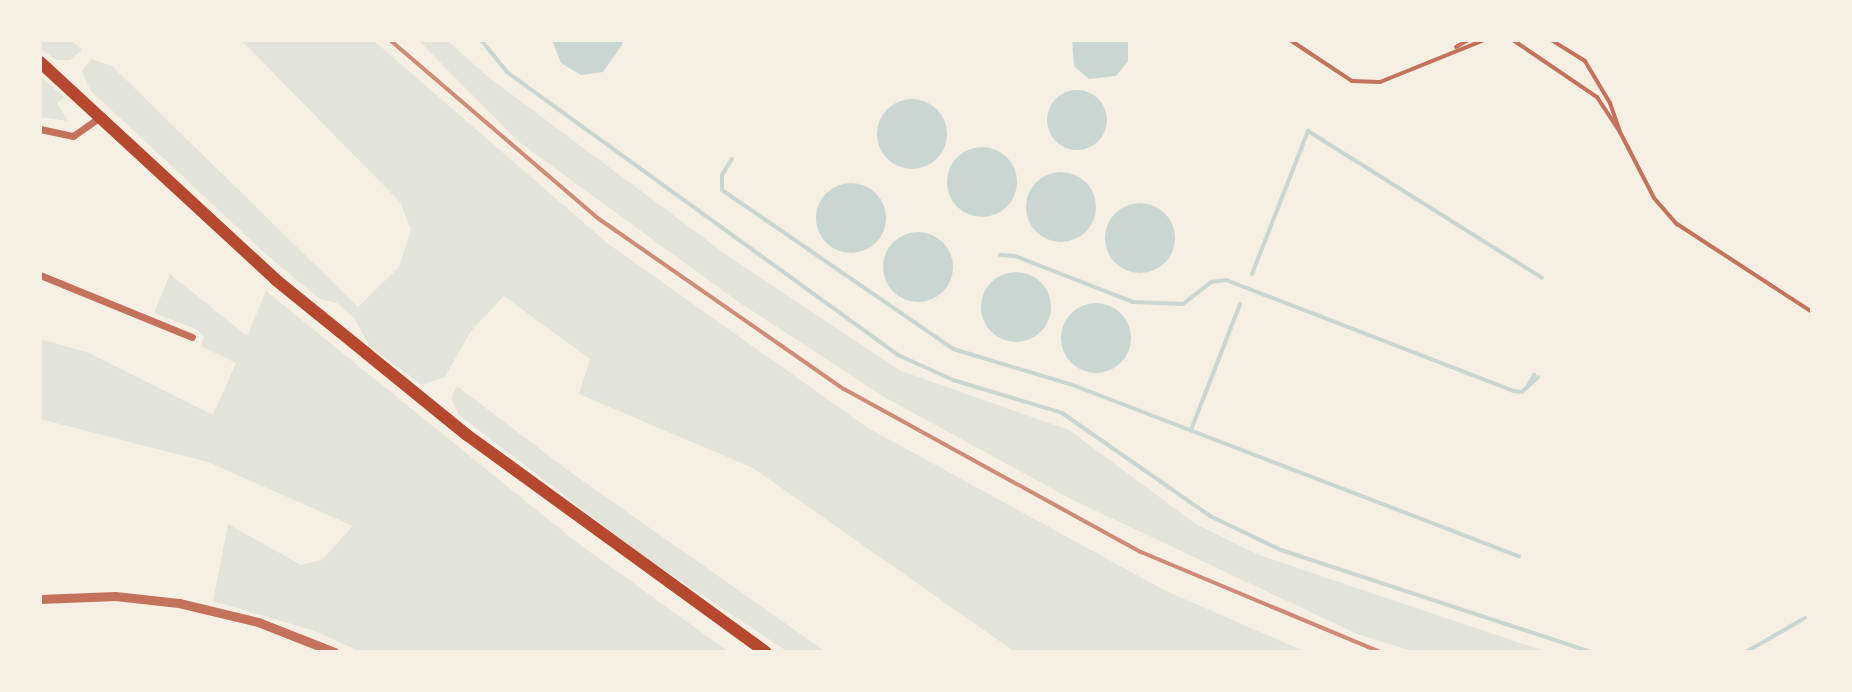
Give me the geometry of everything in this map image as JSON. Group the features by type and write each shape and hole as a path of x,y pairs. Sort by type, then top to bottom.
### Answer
{"main road":[{"path":"40,62 276,280 467,435 766,652"}],"street":[{"path":"40,129 73,136 100,117"},
{"path":"40,275 192,337"},
{"path":"40,599 115,596 179,603 258,622 334,652"}],"lane":[{"path":"1290,40 1352,81 1380,82 1484,40"},
{"path":"1436,58 1468,40"},
{"path":"1513,40 1597,97 1620,132"},
{"path":"1552,40 1585,61 1654,198 1677,224 1812,312"}],"shaded area":[{"path":"40,40 71,40 82,50 70,60 57,60 40,49"},
{"path":"241,40 373,40 607,243 868,428 1166,591 1306,652 1015,652 753,468 579,394 590,359 504,296 471,331 445,377 422,385 370,347 354,318 337,303 320,299 269,257 90,90 82,71 91,59 112,66 358,307 399,267 411,229 400,202"},
{"path":"418,40 447,40 487,76 732,259 901,371 1069,430 1196,524 1259,555 1547,652 1415,652 1357,634 1071,499 886,398 737,301 519,142"},
{"path":"552,40 622,40 622,45 603,72 581,75 561,63"},
{"path":"1072,40 1128,40 1128,61 1116,76 1089,79 1074,66"},
{"path":"40,76 64,97 57,103 68,121 40,117"},
{"path":"1077,90 1088,92 1098,99 1105,109 1105,131 1098,141 1088,148 1077,150 1066,148 1056,141 1049,131 1047,120 1049,109 1056,99 1066,92"},
{"path":"912,99 937,109 947,134 937,159 912,169 887,159 877,134 887,109"},
{"path":"982,147 1007,157 1017,182 1007,207 982,217 957,207 947,182 957,157"},
{"path":"1061,172 1086,182 1096,207 1086,232 1061,242 1036,232 1026,207 1036,182"},
{"path":"851,183 876,193 886,218 876,243 851,253 826,243 816,218 826,193"},
{"path":"1140,203 1165,213 1175,238 1165,263 1140,273 1115,263 1105,238 1115,213"},
{"path":"918,232 943,242 953,267 943,292 918,302 893,292 883,267 893,242"},
{"path":"1016,272 1041,282 1051,307 1041,332 1016,342 991,332 981,307 991,282"},
{"path":"170,274 247,336 266,291 575,541 729,652 361,652 312,630 213,601 228,524 301,565 322,560 353,526 208,462 40,419 40,339 89,353 213,415 236,363 201,346 204,337 196,329 154,313"},
{"path":"1096,303 1121,313 1131,338 1121,363 1096,373 1071,363 1061,338 1071,313"},
{"path":"457,386 566,469 826,652 788,652 646,558 459,415 451,398"}],"waterway":[{"path":"481,40 507,72 898,355 953,380 1062,413 1210,516 1281,550 1591,652"},
{"path":"1252,274 1308,131 1542,278"},
{"path":"732,159 722,175 722,190 953,349 1070,384 1519,556"},
{"path":"1000,255 1015,256 1133,302 1183,304 1211,282 1226,280 1513,391 1522,392 1538,377"},
{"path":"1191,430 1240,304"},
{"path":"1528,386 1534,375"},
{"path":"1746,652 1805,618"}],"railway":[{"path":"390,40 599,219 844,389 1141,552 1380,652"}]}
